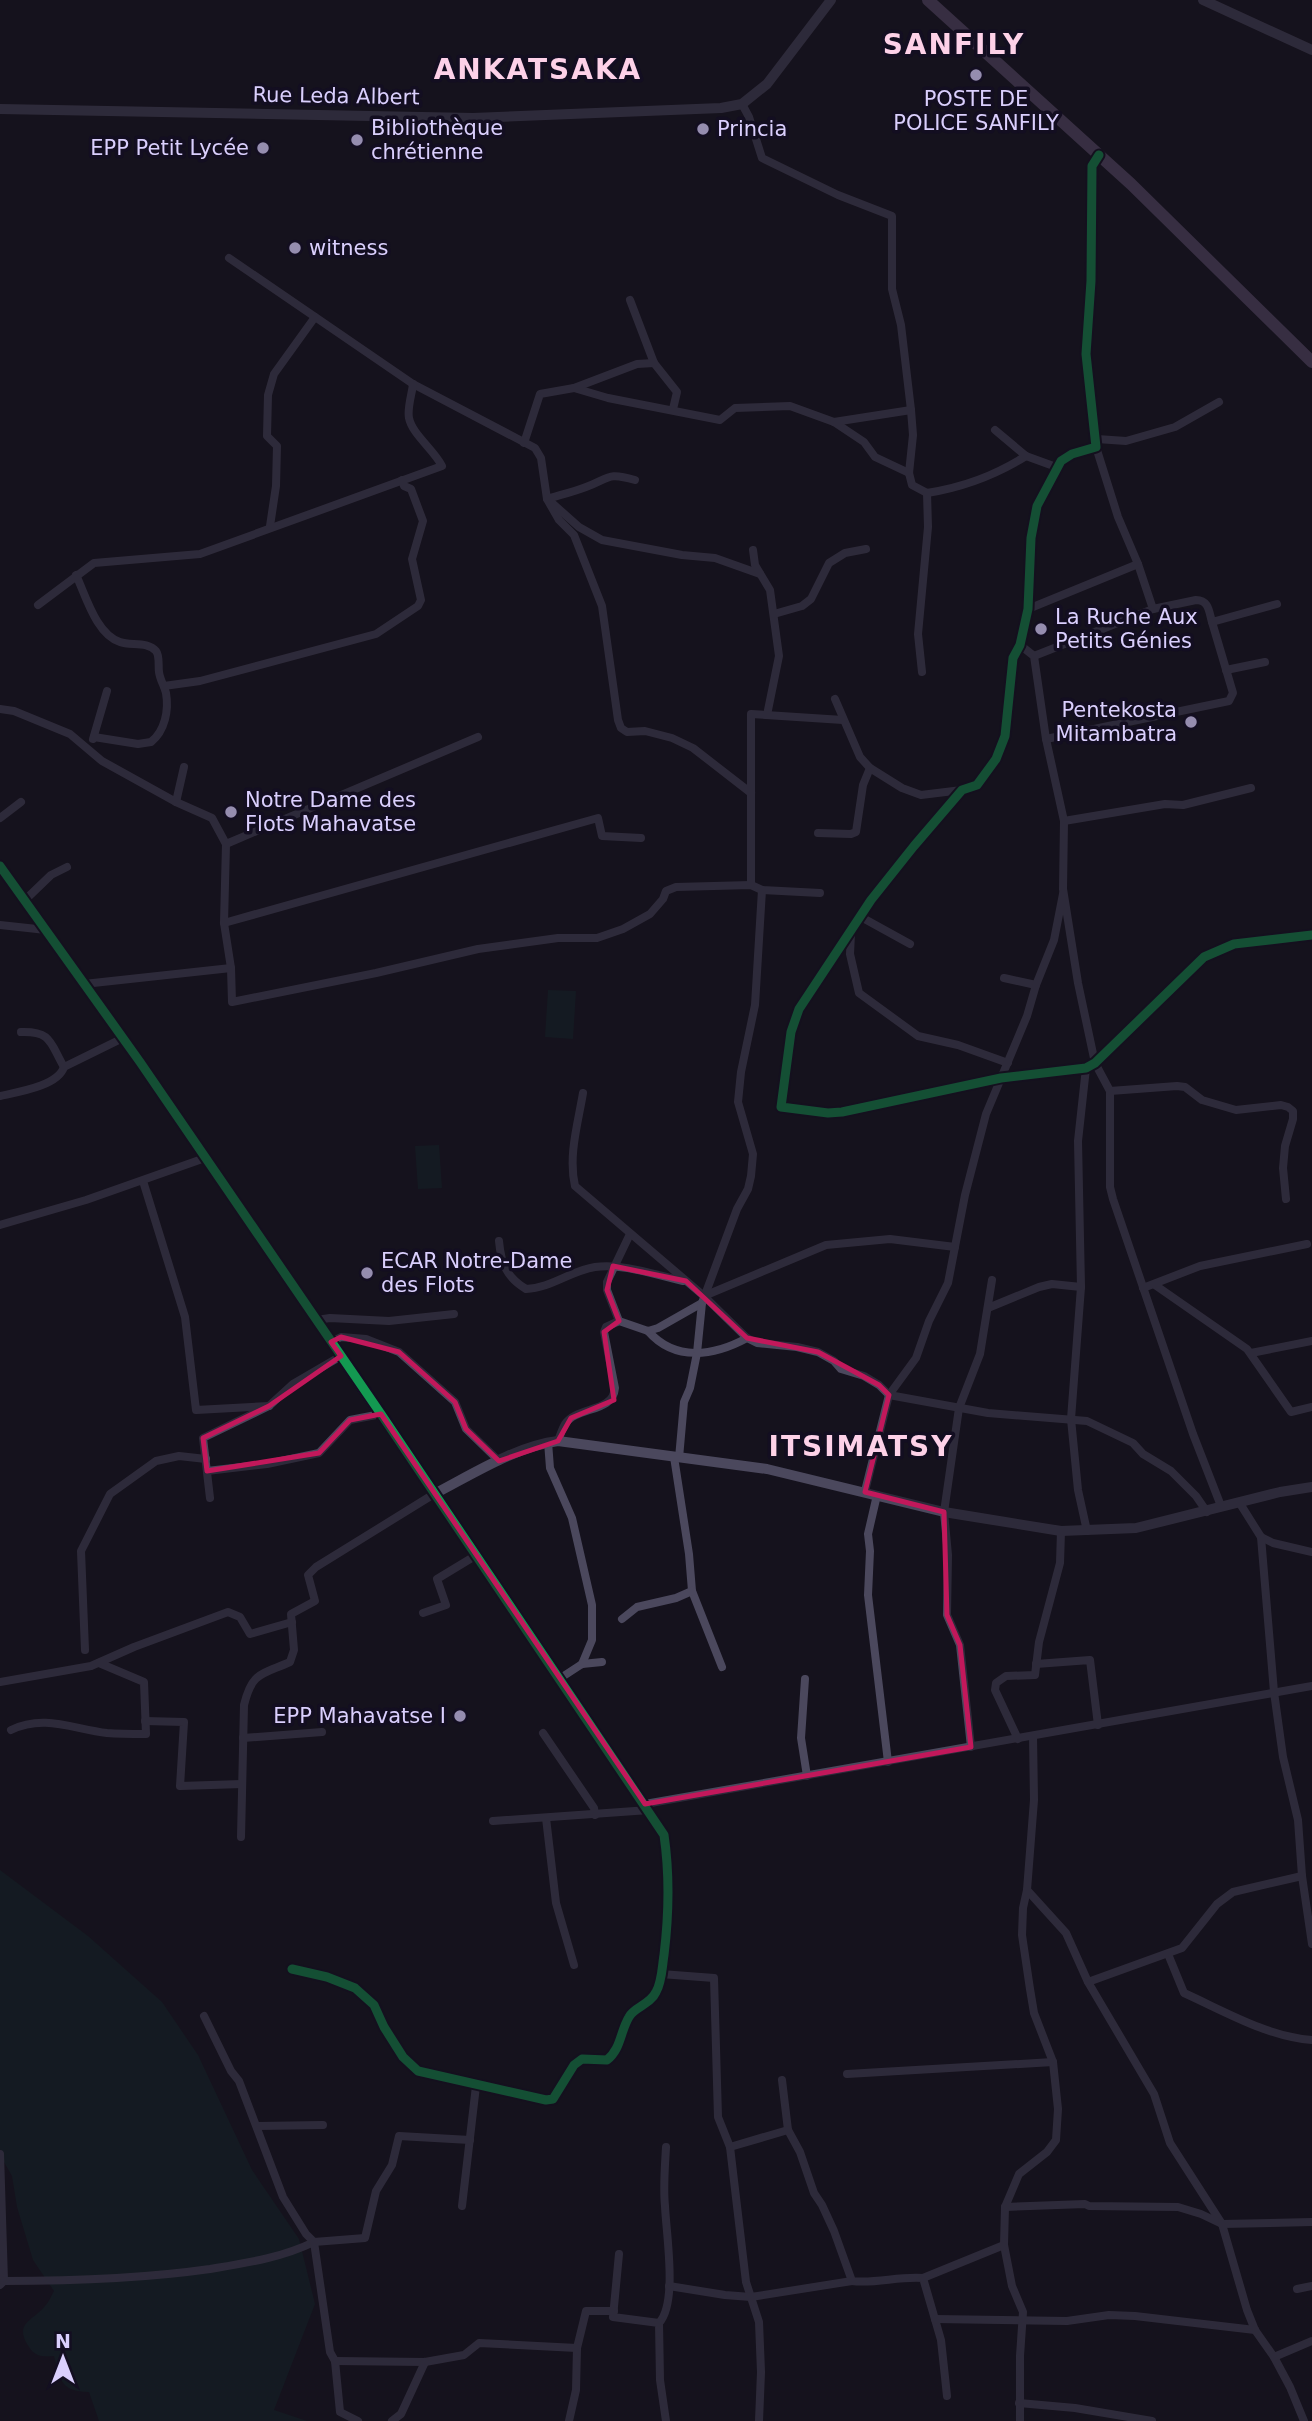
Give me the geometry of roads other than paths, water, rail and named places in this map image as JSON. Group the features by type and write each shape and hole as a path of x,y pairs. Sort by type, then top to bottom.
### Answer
{"main road":[{"path":"928,0 1099,155 1312,362"}],"street":[{"path":"831,0 767,84 742,104 762,158 838,195 892,216 892,289 901,325 911,411 913,435 909,473 912,485 927,493 962,487 994,475 1026,456"},
{"path":"1203,0 1312,51"},
{"name":"Rue Leda Albert","path":"0,109 473,118 687,111 742,104"},
{"path":"1099,155 1092,166 1091,281 1086,354 1096,443 1118,517 1153,609"},
{"path":"229,258 413,384 535,448 541,458 547,499 559,520 573,535 602,606 621,728 627,732 645,731 673,738 693,748 751,793"},
{"path":"629,300 654,363 677,392 673,409"},
{"path":"270,526 276,486 277,446 267,436 268,395 274,374 315,317"},
{"path":"524,443 540,394 574,388 637,364 654,363"},
{"path":"38,605 94,563 200,554 270,526 442,466 436,454 414,429 409,418 413,384"},
{"path":"574,388 608,398 720,420 735,408 790,406 834,422 864,442 876,457 909,473"},
{"path":"835,699 860,757 870,768 902,788 921,795 962,790 976,785 996,759 1005,736 1012,664 1020,645 1028,610 1031,538 1037,506 1061,461 1096,443 1126,441 1175,427 1219,402"},
{"path":"834,422 911,411"},
{"path":"995,430 1026,456 1059,468"},
{"path":"547,499 589,486 608,476 635,480"},
{"path":"164,686 200,681 376,634 418,606 421,600 412,559 424,521 411,489 404,486 402,480"},
{"path":"922,672 918,634 928,527 927,493"},
{"path":"547,499 579,527 602,540 682,555 715,558 760,574"},
{"path":"775,614 802,606 811,599 829,564 845,553 866,549"},
{"path":"753,550 755,565 770,590 779,656 767,715"},
{"path":"1028,610 1138,564"},
{"path":"76,575 99,623 111,638 121,643 146,645 155,650 158,655 160,679 167,696 164,728 151,742 138,744 94,737"},
{"path":"1034,656 1153,609 1202,600 1207,604 1233,693 1229,701 1046,739"},
{"path":"1212,622 1277,604"},
{"path":"888,1762 868,1595 868,1534 871,1493 889,1395 916,1359 929,1321 948,1283 965,1195 986,1114 1027,1016 1054,940 1063,889 1064,821 1046,739 1034,656 1020,645"},
{"path":"1226,670 1265,662"},
{"path":"85,745 94,737 107,691"},
{"path":"0,709 15,711 70,734 102,761 176,802 212,818 226,844 224,923 231,968 232,1002 478,949 558,938 597,938 623,929 650,914 663,899 666,891 676,887 751,885 762,890 820,893"},
{"path":"751,885 751,714 843,720"},
{"path":"226,844 478,737"},
{"path":"176,802 184,767"},
{"path":"818,833 856,832 863,785 870,768"},
{"path":"1064,821 1165,804 1183,805 1251,788"},
{"path":"962,790 871,900 794,1021 781,1107 828,1113 842,1112 1000,1078 1086,1068 1095,1063 1204,957 1234,944 1312,935"},
{"path":"0,818 21,802"},
{"path":"224,923 598,818 602,836 641,838"},
{"path":"0,866 317,1320 664,1835 668,1924 657,1992 646,2005 630,2014 618,2046 611,2056 607,2060 582,2059 574,2065 553,2099 546,2100 476,2086 418,2071 403,2057 374,2005 355,1988 327,1977 292,1969"},
{"path":"25,900 51,875 67,867"},
{"path":"1063,889 1078,983 1095,1063 1110,1091 1111,1187 1143,1288 1221,1506"},
{"path":"722,1667 692,1591 690,1554 676,1457 684,1402 690,1388 697,1353 703,1300 751,1176 752,1154 738,1102 741,1072 755,1005 762,890"},
{"path":"861,917 910,944"},
{"path":"0,925 46,930"},
{"path":"851,933 850,954 859,993 918,1036 958,1045 1008,1063"},
{"path":"84,984 231,968"},
{"path":"1004,978 1036,985"},
{"path":"22,1032 41,1032 46,1036 64,1067"},
{"path":"0,1096 48,1082 62,1073 64,1067 122,1038"},
{"path":"1086,1068 1078,1141 1081,1287 1071,1419 1078,1490 1087,1531"},
{"path":"1110,1091 1177,1086 1185,1087 1202,1100 1236,1110 1280,1105 1288,1107 1293,1111 1293,1119 1285,1146 1283,1168 1286,1199"},
{"path":"583,1093 572,1156 575,1186 747,1338 757,1343 797,1346 818,1352 841,1369 864,1376 879,1385 889,1395 988,1413 1087,1421 1133,1443 1143,1454 1171,1471 1196,1496 1207,1512"},
{"path":"0,1224 143,1181 205,1158"},
{"path":"143,1181 185,1317 196,1410 269,1406"},
{"path":"619,1321 607,1290 607,1282 629,1234"},
{"path":"648,1331 658,1328 703,1300 826,1245 890,1239 955,1247"},
{"path":"499,1241 507,1274 526,1289 552,1283 573,1272 613,1266 686,1282"},
{"path":"1143,1288 1200,1266 1307,1244"},
{"path":"971,1747 960,1645 947,1615 948,1555 944,1512 959,1408 980,1354 992,1280"},
{"path":"988,1308 1038,1287 1052,1284 1081,1287"},
{"path":"1155,1285 1251,1353 1291,1412 1312,1407"},
{"path":"317,1320 408,1320 454,1314"},
{"path":"582,1664 592,1640 592,1605 572,1518 550,1468 553,1441 565,1423 614,1397 615,1388 604,1332 606,1327 619,1321 648,1331 657,1342 670,1349 697,1353 727,1349 747,1338"},
{"path":"331,1342 341,1337 366,1339 399,1352 455,1402 466,1429 499,1461"},
{"path":"1251,1353 1312,1342"},
{"path":"210,1498 203,1438 206,1434 269,1406 293,1384 341,1356"},
{"path":"207,1471 267,1464 319,1453 350,1420 381,1414"},
{"path":"241,1837 244,1705 248,1686 252,1680 290,1662 294,1650 291,1614 315,1601 308,1575 316,1567 434,1494 499,1461 553,1441 767,1469 944,1512 1061,1531 1136,1528 1207,1512 1221,1506 1312,1487"},
{"path":"85,1650 81,1551 110,1494 156,1461 179,1456 206,1459"},
{"path":"1239,1502 1261,1537 1274,1692 1286,1776 1298,1820 1302,1876 1312,1944"},
{"path":"1018,1739 995,1690 996,1683 1006,1676 1035,1675 1039,1642 1060,1563 1061,1531"},
{"path":"1261,1537 1312,1552"},
{"path":"424,1613 446,1605 438,1579 475,1556"},
{"path":"622,1619 637,1607 676,1598 692,1591"},
{"path":"0,1682 99,1663 146,1642 229,1612 240,1617 250,1634 292,1622"},
{"path":"1037,1664 1090,1660 1098,1725"},
{"path":"559,1679 582,1664 602,1662"},
{"path":"11,1730 26,1723 48,1722 108,1733 146,1734 144,1682 99,1663"},
{"path":"805,1679 801,1738 807,1776"},
{"path":"493,1821 595,1815 647,1807 1312,1686"},
{"path":"145,1721 184,1723 180,1786 242,1784"},
{"path":"243,1738 322,1732"},
{"path":"543,1733 594,1808 595,1815"},
{"path":"1020,2421 1023,2312 1012,2286 1004,2245 1005,2207 1019,2174 1056,2140 1058,2109 1053,2062 1034,2013 1022,1935 1034,1800 1033,1736"},
{"path":"546,1818 555,1903 574,1965"},
{"path":"1088,1982 1182,1948 1217,1904 1233,1892 1302,1876"},
{"path":"1027,1891 1066,1933 1088,1982 1154,2094 1170,2143 1222,2224 1255,2330 1274,2357 1304,2421"},
{"path":"1168,1954 1184,1993 1253,2025 1312,2040"},
{"path":"662,1974 714,1978 718,2117 730,2147 746,2282 759,2322 759,2421"},
{"path":"204,2015 230,2071 239,2081 283,2197 314,2242 330,2352 335,2361 340,2412 358,2421"},
{"path":"847,2074 1053,2062"},
{"path":"782,2080 788,2130 800,2152 814,2193 834,2231 852,2281"},
{"path":"462,2206 476,2086"},
{"path":"258,2126 323,2125"},
{"path":"730,2147 788,2130"},
{"path":"0,2154 2,2283 106,2280 169,2275 243,2264 290,2254 314,2242 365,2238 376,2191 392,2165 399,2136 470,2140"},
{"path":"666,2147 665,2207 670,2244 669,2286 665,2317 659,2323 660,2381 666,2421"},
{"path":"1005,2207 1085,2204 1178,2207 1222,2224 1312,2221"},
{"path":"669,2286 751,2297 852,2281 923,2277 1004,2245"},
{"path":"619,2254 613,2317 659,2323"},
{"path":"923,2277 941,2340 947,2396"},
{"path":"1297,2289 1312,2286"},
{"path":"569,2421 576,2390 577,2348 586,2311 614,2311"},
{"path":"935,2319 1085,2320 1109,2315 1255,2330"},
{"path":"1274,2357 1312,2341"},
{"path":"335,2361 425,2362 464,2355 480,2343 577,2348"},
{"path":"392,2421 401,2414 425,2362"},
{"path":"1019,2403 1075,2408 1152,2421"}],"place":[{"name":"POSTE DE POLICE SANFILY","path":"976,75"},
{"name":"Princia","path":"703,129"},
{"name":"Bibliothèque chrétienne","path":"357,140"},
{"name":"EPP Petit Lycée","path":"263,148"},
{"name":"witness","path":"295,248"},
{"name":"La Ruche Aux Petits Génies","path":"1041,629"},
{"name":"Pentekosta Mitambatra","path":"1191,722"},
{"name":"Notre Dame des Flots Mahavatse","path":"231,812"},
{"name":"ECAR Notre-Dame des Flots","path":"367,1273"},
{"name":"EPP Mahavatse I","path":"460,1716"}],"district":[{"name":"SANFILY","path":"954,44"},
{"name":"ANKATSAKA","path":"538,69"},
{"name":"ITSIMATSY","path":"861,1446"}]}
